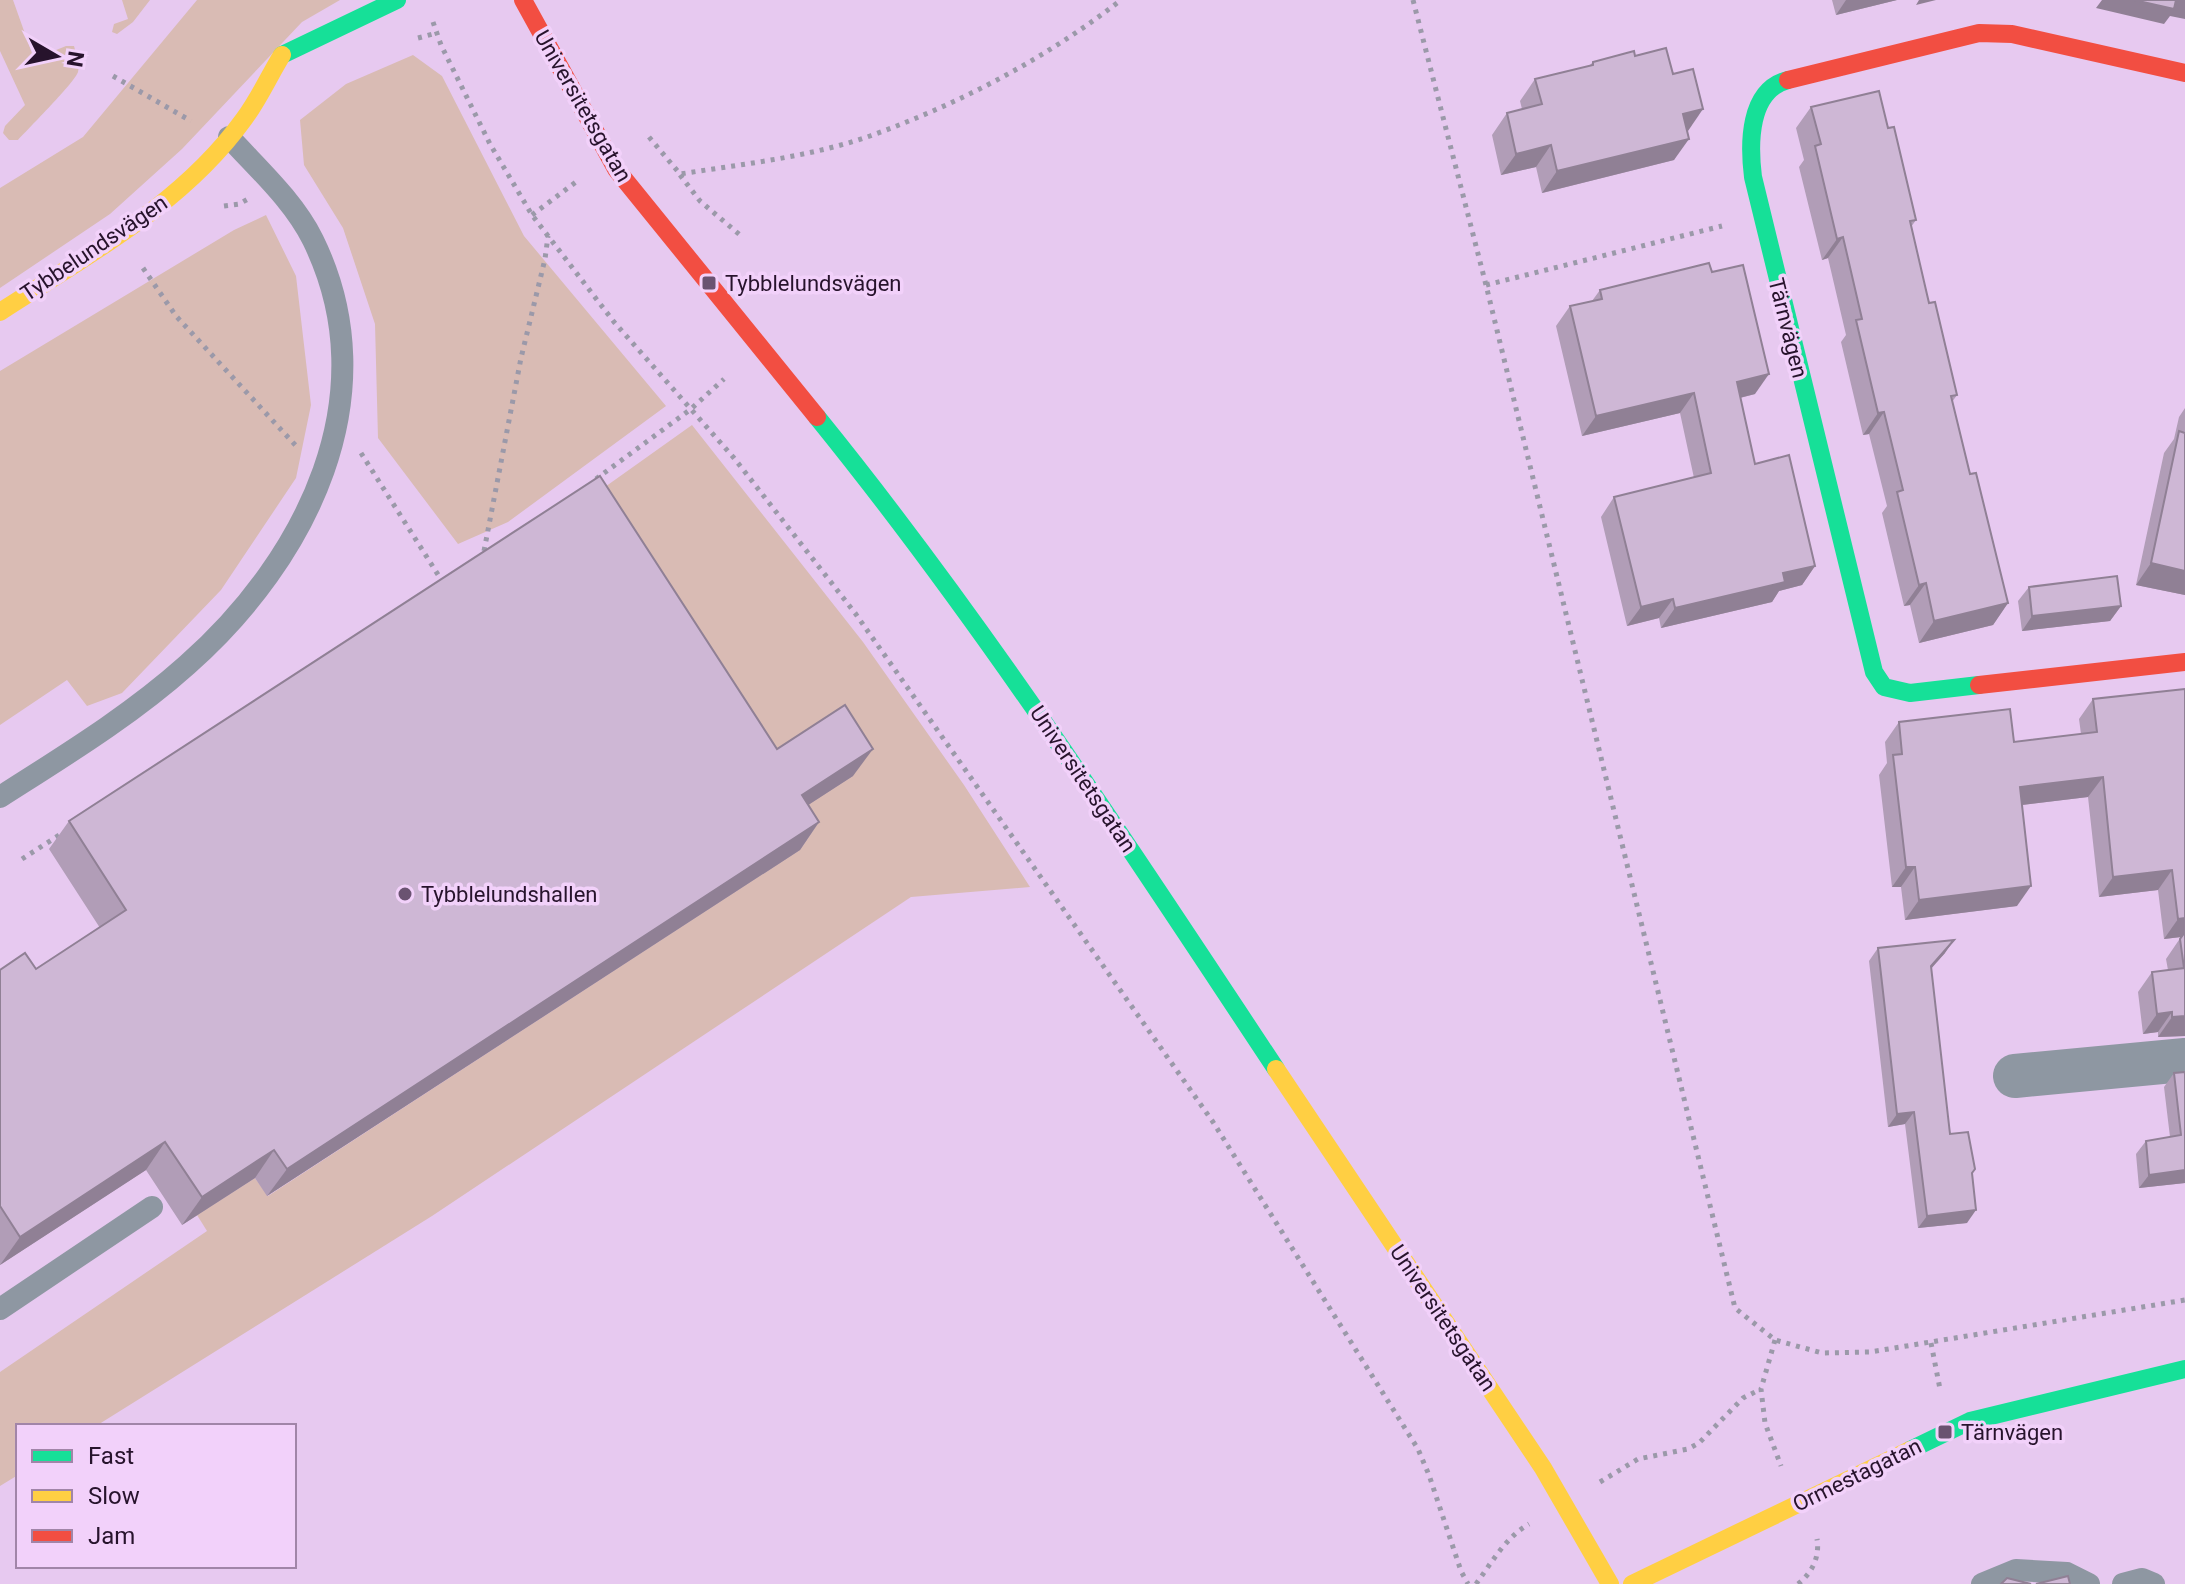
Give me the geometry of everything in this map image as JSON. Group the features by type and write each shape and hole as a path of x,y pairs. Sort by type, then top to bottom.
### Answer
{"street":[{"name":"Tybbelundsvägen","path":"0,312 150,215 203,168 245,118 283,53 397,0"},
{"name":"Universitetsgatan","path":"523,0 610,160 881,496 1045,722 1564,1503 1610,1584"},
{"name":"Tärnvägen","path":"2185,73 2012,34 1979,33 1782,81 1764,95 1753,120 1748,155 1874,672 1884,687 1910,693 2185,662"},
{"path":"2015,1076 2185,1060"},
{"name":"Ormestagatan","path":"1632,1584 1970,1421 2185,1369"}],"lane":[{"path":"0,797 115,723 210,644 261,584 288,546 323,478 340,416 342,349 327,274 312,239 294,209 229,137"},
{"path":"0,1309 152,1207"},
{"path":"1982,1584 2016,1570 2067,1573 2089,1584"},
{"path":"2123,1584 2142,1579 2154,1584"}],"path":[{"path":"680,174 783,158 869,136 968,95 1019,69 1121,0"},
{"path":"1413,0 1486,285 1735,1308 1775,1340 1822,1353 1870,1352 2185,1300"},
{"path":"429,11 490,144 532,215 614,322 734,458 855,613 1213,1122 1418,1449 1468,1584"},
{"path":"408,41 437,33"},
{"path":"113,76 185,118 229,137"},
{"path":"532,215 610,160 649,137 700,201 740,235"},
{"path":"1486,285 1748,219 1760,213"},
{"path":"484,551 548,236"},
{"path":"138,262 176,316 298,448 310,450 333,441 357,446 442,581"},
{"path":"588,484 691,409 724,379"},
{"path":"474,559 497,543"},
{"path":"429,590 453,574"},
{"path":"22,859 75,825"},
{"path":"1931,1343 1941,1391"},
{"path":"1476,1584 1519,1530 1638,1459 1688,1449 1699,1443 1743,1398 1761,1389"}],"shaded area":[{"path":"0,0 13,0 34,59 66,46 74,46 78,62 75,77 18,140 9,140 3,133 5,126 25,105 0,51"},
{"path":"122,0 150,0 133,22 117,34 112,32 114,24 128,19"},
{"path":"197,0 340,0 302,22 182,149 110,214 0,288 0,188 83,137"},
{"path":"413,55 442,76 524,236 666,406 508,522 458,544 378,438 375,324 343,228 304,165 300,120 346,84"},
{"path":"266,215 296,276 311,405 296,478 221,590 122,693 87,706 67,680 0,725 0,371 234,230"},
{"path":"692,425 863,642 964,785 1030,887 911,897 432,1216 99,1424 16,1424 16,1476 0,1486 0,1372 207,1231 197,1215 255,1178 268,1196 799,850 758,776 581,504"}],"building":[{"path":"2134,0 2176,0 2174,9"},
{"path":"1666,48 1673,74 1693,69 1703,109 1683,114 1689,139 1557,171 1551,145 1516,154 1507,113 1542,104 1535,79 1634,51 1635,56"},
{"path":"1879,91 1888,128 1894,127 1916,220 1910,221 1929,303 1935,302 1957,395 1951,396 1970,474 1976,473 2008,603 1934,621 1926,583 1919,585 1897,492 1903,490 1884,412 1878,413 1856,320 1862,319 1843,237 1837,239 1815,146 1821,144 1811,107"},
{"path":"1709,263 1712,272 1743,265 1769,374 1737,382 1755,464 1789,455 1815,566 1783,573 1785,582 1675,608 1673,599 1641,607 1614,497 1711,473 1694,393 1596,416 1570,306 1602,299 1600,290"},
{"path":"2179,431 2185,433 2185,571 2151,563"},
{"name":"Tybblelundshallen","path":"600,476 777,749 845,705 873,749 802,795 819,822 287,1169 274,1150 202,1197 165,1142 20,1237 0,1206 0,970 25,953 36,969 126,910 69,821"},
{"path":"2117,576 2121,606 2032,616 2029,587"},
{"path":"2185,689 2185,918 2178,919 2172,870 2113,877 2103,777 2020,787 2031,886 1919,900 1915,867 1906,867 1893,755 1902,754 1899,722 2010,709 2014,742 2097,732 2093,699"},
{"path":"2185,932 2185,1016 2172,1017 2172,1012 2157,1014 2152,972 2184,968 2180,939"},
{"path":"1954,940 1931,966 1950,1134 1968,1132 1975,1169 1972,1173 1976,1210 1927,1216 1914,1112 1897,1114 1878,948"},
{"path":"2185,1072 2185,1170 2149,1175 2146,1141 2181,1135 2174,1073"},
{"path":"2068,1576 2070,1584 2036,1584"},
{"path":"2007,1578 2031,1584 2001,1584"}],"traffic: fast":[{"path":"282,55 397,0"},
{"path":"1788,80 1775,86 1758,107 1752,135 1753,177 1874,672 1884,687 1910,693 1979,685"},
{"path":"817,417 997,655 1276,1069"},
{"path":"1910,1450 1970,1421 2185,1369"}],"traffic: slow":[{"path":"0,312 99,249 192,177 244,119 282,55"},
{"path":"1276,1069 1543,1468 1610,1584"},
{"path":"1632,1584 1910,1450"}],"traffic: jam":[{"path":"523,0 616,169 817,417"},
{"path":"1788,80 1979,33 2012,34 2185,73"},
{"path":"1979,685 2185,662"}],"place":[{"name":"Tybblelundsvägen","path":"709,283"},
{"name":"Tybblelundshallen","path":"405,894"},
{"name":"Tärnvägen","path":"1945,1432"}]}
